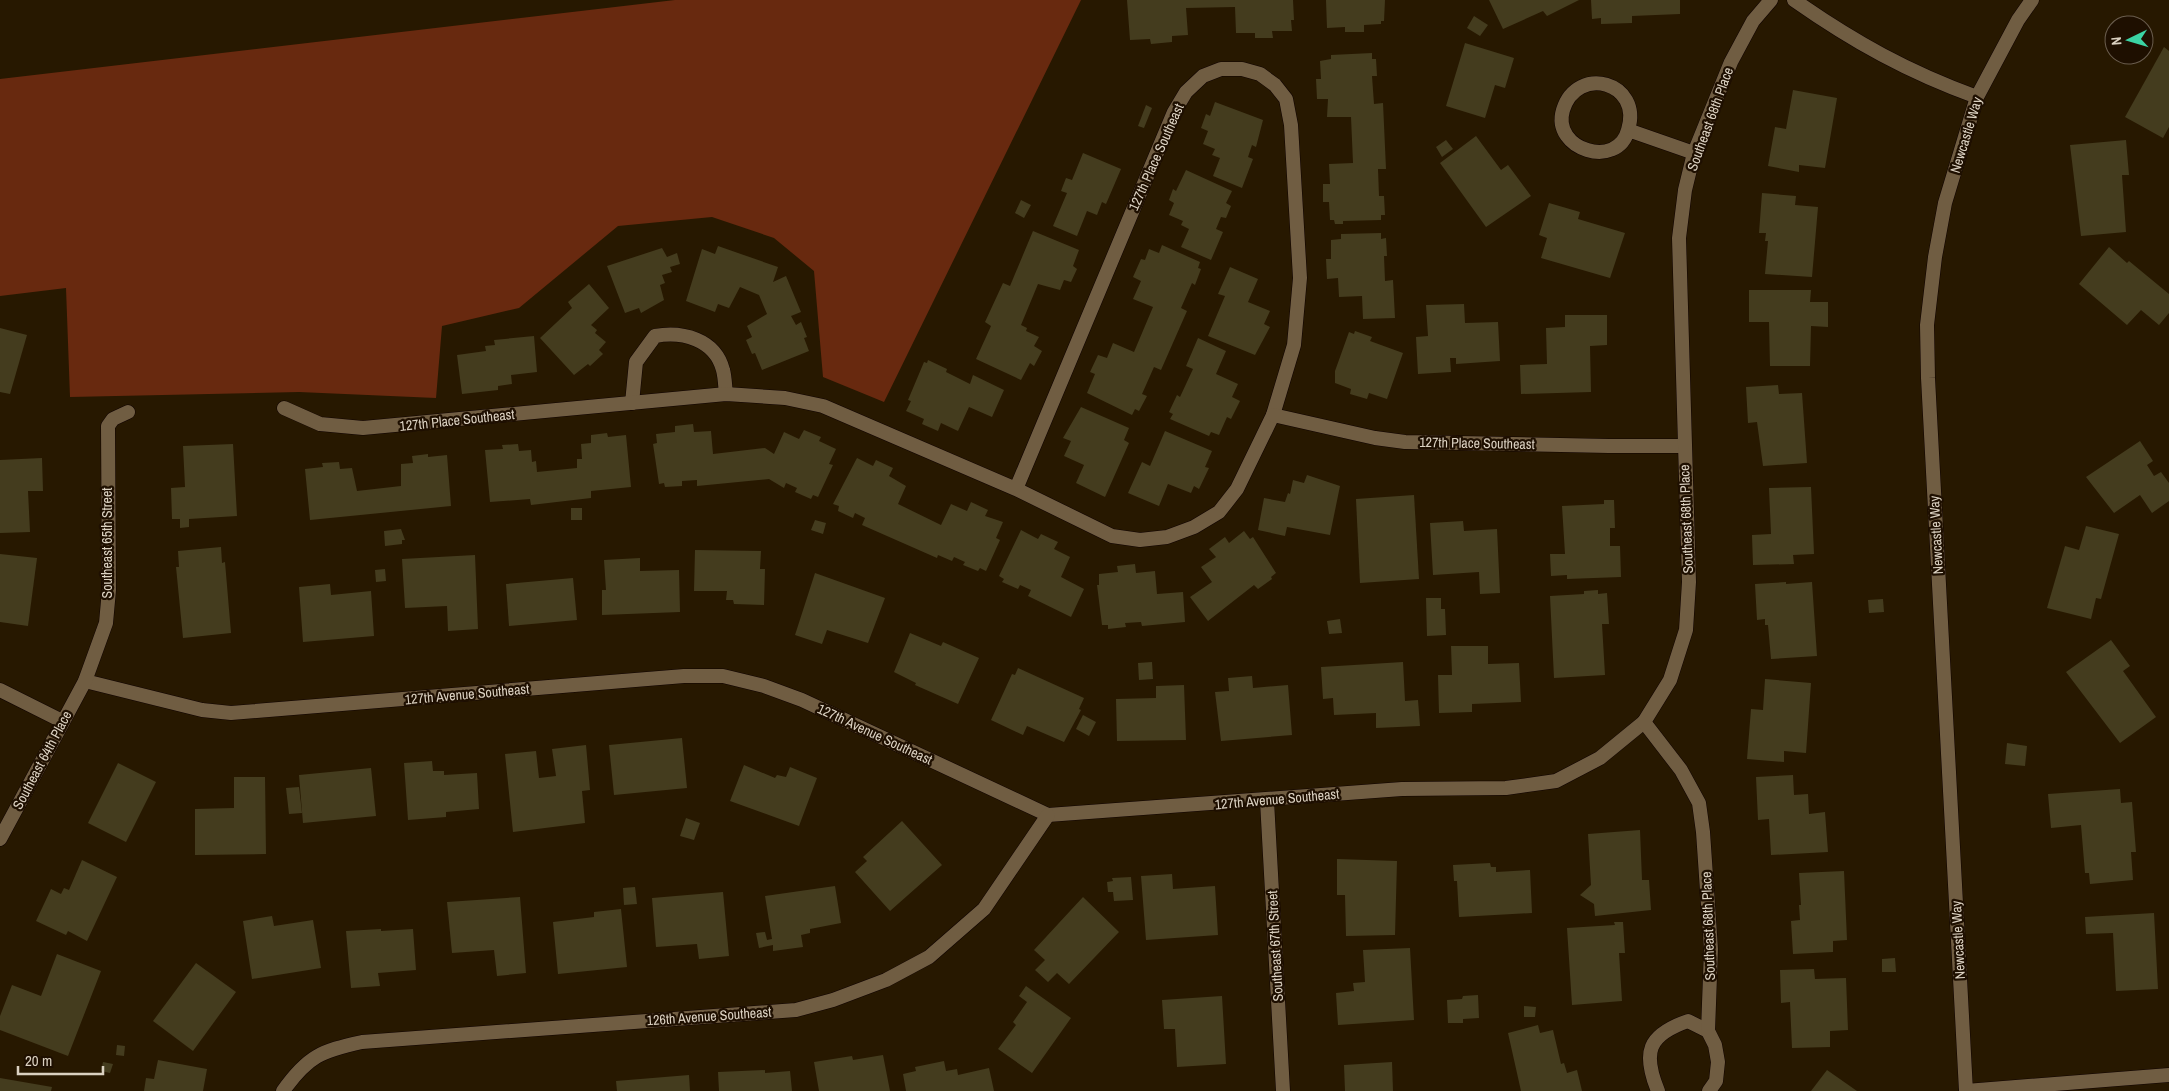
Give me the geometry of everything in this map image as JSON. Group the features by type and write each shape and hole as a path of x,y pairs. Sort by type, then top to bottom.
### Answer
{"street":[{"name":"Southeast 68th Place","path":"1709,1091 1716,1081 1718,1062 1715,1045 1708,1031 1711,949 1703,832 1699,803 1681,770 1644,722 1670,680 1686,630 1688,582 1679,238 1685,190 1694,153 1731,62 1753,21 1772,0"},
{"path":"1794,0 1824,22 1879,55 1977,97"},
{"name":"Newcastle Way","path":"1966,1091 1928,378 1927,325 1935,257 1945,203 1977,97 2018,20 2032,0"},
{"name":"127th Place Southeast","path":"284,408 320,424 363,428 726,394 785,398 823,406 1016,489 1112,536 1140,540 1167,537 1194,527 1219,512 1237,489 1274,415 1294,345 1300,278 1291,125 1286,99 1275,85 1260,74 1242,69 1221,69 1203,76 1186,92 1174,112 1016,489"},
{"path":"1595,83 1607,84 1618,90 1626,99 1631,110 1628,130 1620,143 1610,150 1586,151 1575,145 1567,136 1563,125 1562,113 1566,102 1573,92 1583,86 1595,83"},
{"path":"1628,130 1694,153"},
{"path":"632,403 636,362 655,336 672,333 693,337 710,347 723,368 726,394"},
{"name":"Southeast 65th Street","path":"85,681 106,623 109,590 108,426 113,419 128,412"},
{"name":"127th Place Southeast","path":"1274,415 1375,438 1405,442 1684,446"},
{"name":"127th Avenue Southeast","path":"85,681 202,710 232,713 651,678 723,676 764,686 802,700 1048,815 1267,801 1402,789 1506,788 1556,781 1600,758 1644,722"},
{"name":"Southeast 64th Place","path":"0,839 85,681"},
{"path":"0,690 62,721"},
{"name":"Southeast 67th Street","path":"1267,801 1283,1091"},
{"name":"126th Avenue Southeast","path":"283,1091 299,1069 314,1057 333,1049 362,1042 796,1010 833,1000 886,980 930,957 984,909 1048,815"},
{"path":"1658,1091 1650,1072 1648,1052 1657,1036 1669,1028 1688,1021 1708,1031"},
{"path":"1966,1091 2169,1075"}],"shaded area":[{"path":"675,0 1081,0 884,402 823,377 814,271 774,238 712,217 618,226 519,308 442,326 436,398 299,392 70,397 66,288 0,296 0,79"}],"building":[{"path":"1127,0 1293,0 1294,20 1291,20 1292,31 1272,31 1273,38 1255,38 1255,33 1236,33 1235,7 1186,8 1188,35 1172,36 1172,42 1151,44 1150,39 1130,40"},
{"path":"1326,0 1385,0 1384,21 1381,21 1381,24 1364,25 1364,32 1345,32 1345,27 1327,28"},
{"path":"1489,0 1579,0 1547,16 1543,11 1503,29"},
{"path":"1591,0 1680,0 1680,14 1632,16 1632,23 1601,24 1601,18 1592,19"},
{"path":"1474,16 1488,25 1480,36 1467,28"},
{"path":"1465,43 1514,58 1505,88 1495,85 1485,118 1446,106"},
{"path":"2164,47 2169,51 2169,127 2163,138 2125,117"},
{"path":"1372,53 1372,59 1376,59 1377,76 1372,76 1374,104 1383,103 1386,169 1378,169 1379,196 1384,196 1385,215 1381,215 1381,220 1343,221 1343,224 1335,224 1334,220 1330,220 1329,202 1323,202 1323,184 1330,184 1329,164 1353,163 1351,117 1327,117 1328,99 1317,99 1316,79 1321,79 1320,61 1331,59 1331,55"},
{"path":"1793,90 1837,98 1825,168 1799,165 1799,172 1768,166 1775,127 1786,129"},
{"path":"1215,102 1263,120 1256,147 1252,145 1248,157 1253,159 1242,188 1213,176 1220,158 1212,155 1215,149 1203,144 1208,131 1201,128 1206,114 1210,116"},
{"path":"1146,105 1152,108 1144,128 1138,126"},
{"path":"1476,136 1501,170 1508,165 1531,196 1486,227 1440,163"},
{"path":"1446,140 1453,149 1442,157 1436,147"},
{"path":"2126,140 2129,175 2122,175 2126,232 2081,236 2070,145"},
{"path":"1083,153 1121,169 1106,204 1102,202 1097,215 1087,211 1077,236 1053,226 1067,193 1061,191 1066,178 1072,180"},
{"path":"1186,170 1232,191 1226,203 1231,206 1226,218 1221,217 1216,229 1223,232 1211,260 1181,247 1189,229 1181,225 1183,221 1169,215 1174,203 1169,200 1173,189 1176,191"},
{"path":"1762,193 1796,196 1795,205 1818,207 1812,277 1765,274 1768,241 1765,241 1766,233 1759,233"},
{"path":"1021,200 1031,205 1024,218 1015,213"},
{"path":"1549,203 1580,212 1578,219 1625,233 1610,278 1541,258 1547,238 1539,235"},
{"path":"1033,231 1079,250 1073,266 1077,269 1071,282 1064,280 1060,290 1038,284 1021,325 1027,328 1026,331 1039,337 1034,346 1042,351 1034,366 1030,363 1021,380 976,359 991,326 985,322 1003,283 1010,286"},
{"path":"1381,233 1381,239 1386,238 1387,256 1384,256 1385,281 1393,280 1395,318 1363,319 1362,296 1339,297 1338,278 1327,279 1326,259 1331,259 1331,240 1341,239 1341,234"},
{"path":"1162,245 1200,262 1198,268 1201,269 1195,285 1192,283 1181,308 1187,311 1161,370 1154,367 1142,394 1147,396 1139,411 1135,409 1132,415 1087,393 1095,374 1090,372 1098,355 1107,358 1113,343 1134,352 1153,307 1133,299 1141,281 1133,277 1141,259 1145,260 1149,249 1159,253"},
{"path":"718,246 778,267 773,282 786,276 801,312 791,316 796,325 801,322 807,337 804,338 809,351 762,370 755,353 752,354 746,340 752,337 747,326 767,314 759,295 740,287 729,308 718,304 715,312 686,301 702,249 715,254"},
{"path":"2109,247 2169,294 2169,313 2159,325 2141,310 2127,325 2079,284"},
{"path":"662,248 667,257 677,253 680,264 670,267 672,272 662,275 665,283 660,285 664,300 641,313 639,308 625,313 607,266"},
{"path":"1230,267 1258,279 1248,302 1270,311 1264,324 1270,327 1255,355 1208,336 1225,296 1218,294"},
{"path":"589,284 609,308 591,325 597,330 595,333 606,342 599,350 603,354 590,366 588,364 574,375 540,338 572,308 568,302"},
{"path":"1749,290 1811,290 1810,302 1828,302 1828,327 1811,326 1810,366 1770,366 1769,322 1749,322"},
{"path":"1464,304 1465,323 1498,322 1500,361 1456,364 1456,358 1450,358 1451,372 1418,374 1416,337 1428,336 1426,305"},
{"path":"1565,315 1607,315 1607,345 1590,346 1591,392 1521,394 1520,365 1547,364 1546,328 1565,327"},
{"path":"0,328 27,335 10,394 0,392"},
{"path":"1355,331 1372,337 1370,341 1403,353 1387,399 1369,393 1367,399 1350,394 1351,389 1335,383 1335,371 1349,332 1354,334"},
{"path":"534,336 537,372 511,375 512,384 498,386 498,390 462,394 457,355 486,351 485,346 495,345 494,340"},
{"path":"1198,338 1226,351 1216,374 1238,384 1232,397 1240,401 1231,419 1227,417 1219,435 1211,432 1209,436 1170,419 1173,414 1169,412 1177,395 1180,397 1193,369 1186,366"},
{"path":"928,360 947,369 946,372 970,384 973,375 1004,390 992,417 969,407 958,431 941,423 938,431 922,424 924,419 906,411 911,401 908,400 924,362 927,363"},
{"path":"1778,385 1779,394 1802,393 1807,463 1763,466 1757,422 1748,423 1746,387"},
{"path":"1081,407 1129,428 1124,440 1129,443 1105,497 1076,483 1084,465 1064,456 1071,441 1063,438"},
{"path":"693,424 694,432 711,431 713,454 765,448 774,454 784,432 799,439 804,430 821,437 819,441 836,449 829,464 833,465 818,497 813,495 811,499 795,492 797,488 786,483 784,488 769,479 697,486 697,480 682,481 682,486 665,487 664,483 659,484 653,444 657,443 656,434 675,432 675,426"},
{"path":"1165,431 1212,451 1205,467 1209,468 1199,489 1194,486 1191,493 1168,484 1159,506 1128,493 1142,462 1150,466"},
{"path":"607,433 608,437 626,435 631,487 591,491 591,498 531,505 530,499 490,502 485,450 503,449 502,445 518,444 519,451 531,450 532,462 536,461 537,472 577,468 577,459 582,459 581,444 591,443 591,435"},
{"path":"2140,441 2153,461 2147,465 2154,476 2161,472 2169,483 2169,501 2152,513 2140,495 2114,513 2086,477"},
{"path":"233,444 237,516 189,519 189,527 180,528 180,519 172,519 171,488 185,487 183,446"},
{"path":"428,454 428,457 447,455 451,506 310,520 305,469 323,467 322,463 339,462 340,469 352,468 357,491 401,486 401,464 413,463 412,456"},
{"path":"42,458 43,491 28,491 30,532 0,533 0,460"},
{"path":"857,458 873,466 876,460 893,468 889,476 906,486 898,504 941,525 951,504 967,511 971,502 988,510 985,516 1003,522 996,538 1000,540 986,571 980,568 978,571 963,565 965,562 954,557 952,561 938,555 937,558 862,525 865,518 855,513 853,518 838,511 839,506 833,504"},
{"path":"1307,475 1340,486 1330,535 1287,527 1285,536 1258,530 1264,498 1285,502 1288,493 1290,494 1293,480 1304,483"},
{"path":"1811,487 1814,554 1793,555 1794,564 1753,565 1752,535 1771,534 1769,488"},
{"path":"1414,495 1419,579 1360,583 1356,499"},
{"path":"1604,500 1614,500 1615,528 1610,528 1610,546 1620,546 1621,577 1567,579 1567,575 1551,576 1550,554 1565,554 1562,506 1604,504"},
{"path":"571,508 582,508 582,520 571,520"},
{"path":"815,520 826,523 823,534 811,530"},
{"path":"1463,521 1464,531 1497,529 1500,593 1480,594 1479,572 1433,575 1430,523"},
{"path":"2086,526 2119,534 2101,599 2096,598 2091,619 2047,608 2065,546 2079,550"},
{"path":"401,529 405,540 402,540 402,544 385,546 384,531"},
{"path":"1021,530 1038,539 1041,534 1058,542 1054,549 1070,557 1061,577 1084,589 1071,617 1028,596 1031,590 1020,585 1018,589 1002,582 1004,579 999,576"},
{"path":"1244,531 1250,539 1253,537 1276,573 1271,577 1272,579 1258,589 1254,585 1208,621 1190,597 1212,582 1201,567 1216,557 1209,549 1225,537 1229,543"},
{"path":"221,547 222,563 225,562 231,633 183,638 176,567 179,567 178,551"},
{"path":"695,550 761,551 760,569 765,569 764,605 734,604 733,600 726,600 727,591 694,591"},
{"path":"0,554 37,558 28,626 0,622"},
{"path":"475,555 478,629 448,631 447,606 405,608 402,559"},
{"path":"640,558 640,571 679,570 680,612 602,615 602,590 606,590 604,560"},
{"path":"1135,564 1136,573 1155,571 1157,594 1183,592 1185,622 1142,626 1141,622 1125,623 1126,627 1108,629 1108,625 1102,625 1097,585 1099,585 1099,574 1118,572 1117,566"},
{"path":"385,569 386,581 376,582 375,570"},
{"path":"815,573 885,598 868,643 827,630 822,644 795,635"},
{"path":"573,578 577,620 509,626 506,584"},
{"path":"1786,582 1786,584 1812,582 1817,656 1771,659 1768,625 1765,625 1765,619 1757,620 1755,584"},
{"path":"330,584 331,595 371,591 374,636 303,642 299,587"},
{"path":"1598,590 1598,594 1607,593 1609,624 1602,624 1605,675 1554,678 1550,596 1584,594 1584,591"},
{"path":"1426,598 1441,598 1441,609 1445,609 1446,635 1427,636"},
{"path":"1883,599 1884,612 1869,613 1868,600"},
{"path":"1340,619 1342,633 1329,634 1327,621"},
{"path":"910,633 941,646 943,642 979,658 958,704 915,685 916,683 894,672"},
{"path":"2111,640 2130,666 2123,671 2156,717 2120,743 2066,672"},
{"path":"1451,646 1488,646 1488,664 1519,663 1521,702 1472,704 1472,712 1439,713 1438,675 1452,675"},
{"path":"1152,662 1153,679 1139,680 1138,663"},
{"path":"1403,662 1405,701 1418,700 1420,726 1376,728 1376,713 1334,715 1333,698 1323,699 1321,667"},
{"path":"1018,668 1084,698 1079,709 1081,710 1064,742 1027,726 1023,735 991,720 1012,674 1015,675"},
{"path":"1252,676 1253,688 1288,685 1292,735 1221,741 1215,692 1229,691 1228,678"},
{"path":"1765,679 1811,683 1806,753 1784,751 1784,762 1747,759 1751,709 1763,710"},
{"path":"1184,685 1186,740 1117,741 1116,699 1156,698 1156,686"},
{"path":"1083,715 1096,722 1089,736 1076,729"},
{"path":"682,738 687,788 614,795 609,745"},
{"path":"2007,743 2027,746 2025,766 2005,764"},
{"path":"586,745 590,790 582,791 585,823 513,832 505,754 536,751 539,778 556,776 552,749"},
{"path":"432,761 433,771 444,771 444,775 477,773 479,809 446,812 446,817 408,820 404,763"},
{"path":"118,763 156,782 126,842 88,823"},
{"path":"744,765 775,778 777,775 786,777 790,767 817,778 799,826 730,801"},
{"path":"371,768 376,816 303,823 299,775"},
{"path":"1793,775 1794,795 1808,794 1809,814 1825,812 1828,852 1771,855 1769,819 1758,820 1756,777"},
{"path":"234,777 265,777 266,854 195,855 195,809 234,808"},
{"path":"299,787 302,813 289,814 286,788"},
{"path":"2120,789 2121,803 2132,802 2136,852 2131,852 2133,880 2090,884 2089,873 2085,873 2081,825 2051,828 2048,794"},
{"path":"686,818 700,823 694,840 680,836"},
{"path":"902,821 942,865 890,911 855,872 867,861 863,857"},
{"path":"1640,830 1642,880 1649,880 1651,910 1595,916 1594,904 1580,895 1591,885 1588,834"},
{"path":"1337,859 1397,861 1395,935 1346,936 1345,895 1337,895"},
{"path":"82,860 117,877 87,941 68,931 66,935 36,921 51,889 61,894 64,888 69,890"},
{"path":"1490,863 1491,867 1496,867 1496,872 1530,870 1532,913 1459,917 1457,881 1454,881 1453,865"},
{"path":"1844,871 1847,940 1833,941 1833,952 1793,954 1791,921 1800,920 1799,873"},
{"path":"1172,874 1173,889 1215,886 1218,935 1146,940 1141,876"},
{"path":"1131,877 1133,900 1114,901 1113,892 1108,892 1107,882 1113,881 1112,878"},
{"path":"835,886 841,923 810,929 810,933 801,935 803,947 773,951 773,945 759,948 756,933 765,932 767,940 772,939 765,896"},
{"path":"635,887 637,904 624,905 623,888"},
{"path":"723,892 729,956 699,959 697,944 656,947 652,898"},
{"path":"520,897 526,973 497,976 494,950 452,953 447,902"},
{"path":"1083,897 1119,932 1069,984 1057,973 1048,982 1035,970 1045,960 1034,950"},
{"path":"621,909 627,967 558,974 553,922 594,917 594,912"},
{"path":"2154,913 2158,989 2116,991 2113,933 2086,934 2085,917"},
{"path":"272,916 274,926 313,920 321,968 252,979 243,921"},
{"path":"1614,922 1623,922 1625,953 1619,953 1622,1001 1572,1005 1567,928 1615,925"},
{"path":"381,929 381,931 413,929 416,970 378,973 380,986 351,988 346,931"},
{"path":"1410,948 1414,1020 1338,1025 1336,993 1354,991 1353,983 1365,982 1363,950"},
{"path":"57,954 101,971 68,1056 0,1030 0,1016 12,985 41,996"},
{"path":"1895,958 1896,972 1882,972 1882,959"},
{"path":"196,963 236,992 193,1051 153,1021"},
{"path":"1814,969 1815,979 1846,978 1848,1030 1830,1031 1830,1047 1792,1048 1790,1002 1781,1003 1780,970"},
{"path":"1026,986 1071,1018 1032,1073 998,1049 1016,1025 1013,1022 1027,1002 1019,996"},
{"path":"1478,995 1479,1018 1463,1019 1463,1023 1448,1023 1447,1000"},
{"path":"1222,996 1226,1064 1177,1067 1175,1029 1164,1029 1162,1000"},
{"path":"1524,1006 1536,1007 1535,1017 1524,1017"},
{"path":"1538,1025 1540,1033 1553,1030 1561,1064 1564,1063 1567,1073 1577,1070 1582,1091 1521,1091 1508,1033"},
{"path":"117,1045 125,1046 124,1056 116,1055"},
{"path":"883,1055 890,1091 819,1091 814,1062 852,1056 853,1060"},
{"path":"158,1060 207,1069 203,1091 144,1091 146,1078 154,1079"},
{"path":"944,1061 946,1071 957,1069 958,1075 989,1068 994,1091 906,1091 903,1074 916,1071 915,1067"},
{"path":"103,1062 113,1064 110,1073 101,1071"},
{"path":"1392,1062 1393,1091 1345,1091 1344,1065"},
{"path":"765,1070 765,1073 790,1071 792,1091 719,1091 718,1072"},
{"path":"1827,1070 1857,1091 1811,1091"},
{"path":"689,1075 690,1091 617,1091 616,1081"},
{"path":"0,1078 52,1087 51,1091 0,1091"}]}
